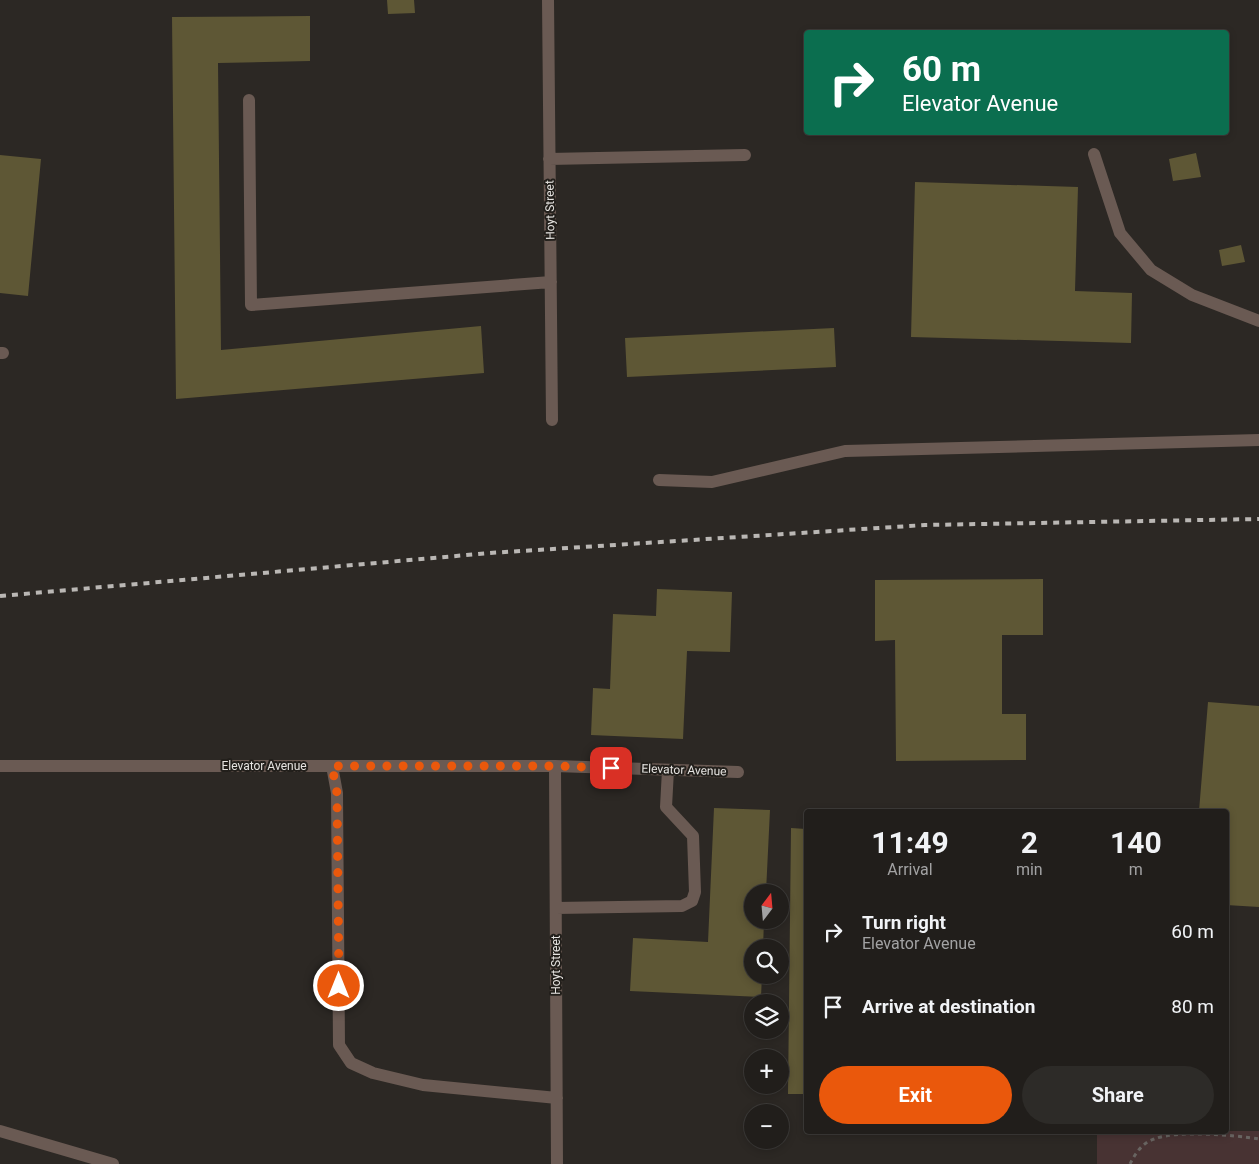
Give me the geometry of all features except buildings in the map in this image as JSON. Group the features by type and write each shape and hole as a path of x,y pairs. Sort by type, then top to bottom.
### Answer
{"street":[{"name":"Hoyt Street","path":"548,0 552,420"},
{"path":"249,100 252,304 551,282"},
{"path":"1094,154 1120,233 1151,270 1192,295 1259,321"},
{"path":"550,159 745,155"},
{"path":"659,480 712,482 845,451 1259,440"},
{"name":"Elevator Avenue","path":"0,766 555,766 738,772"},
{"path":"332,766 337,793 340,1044 351,1063 373,1073 423,1085 557,1098"},
{"name":"Hoyt Street","path":"555,766 557,1164"},
{"path":"556,908 682,906 692,901 695,892 693,836 666,807 668,770"},
{"path":"0,1131 113,1164"}],"path":[{"path":"1130,1164 1140,1148 1152,1139 1170,1135 1211,1135 1259,1139"}],"shaded area":[{"path":"1229,1131 1259,1131 1259,1164 1097,1164 1097,1134 1229,1134"}],"railway":[{"path":"0,596 490,553 925,525 1259,519"}],"route":[{"path":"339,986 337,793 332,766 555,766 611,768"}]}
